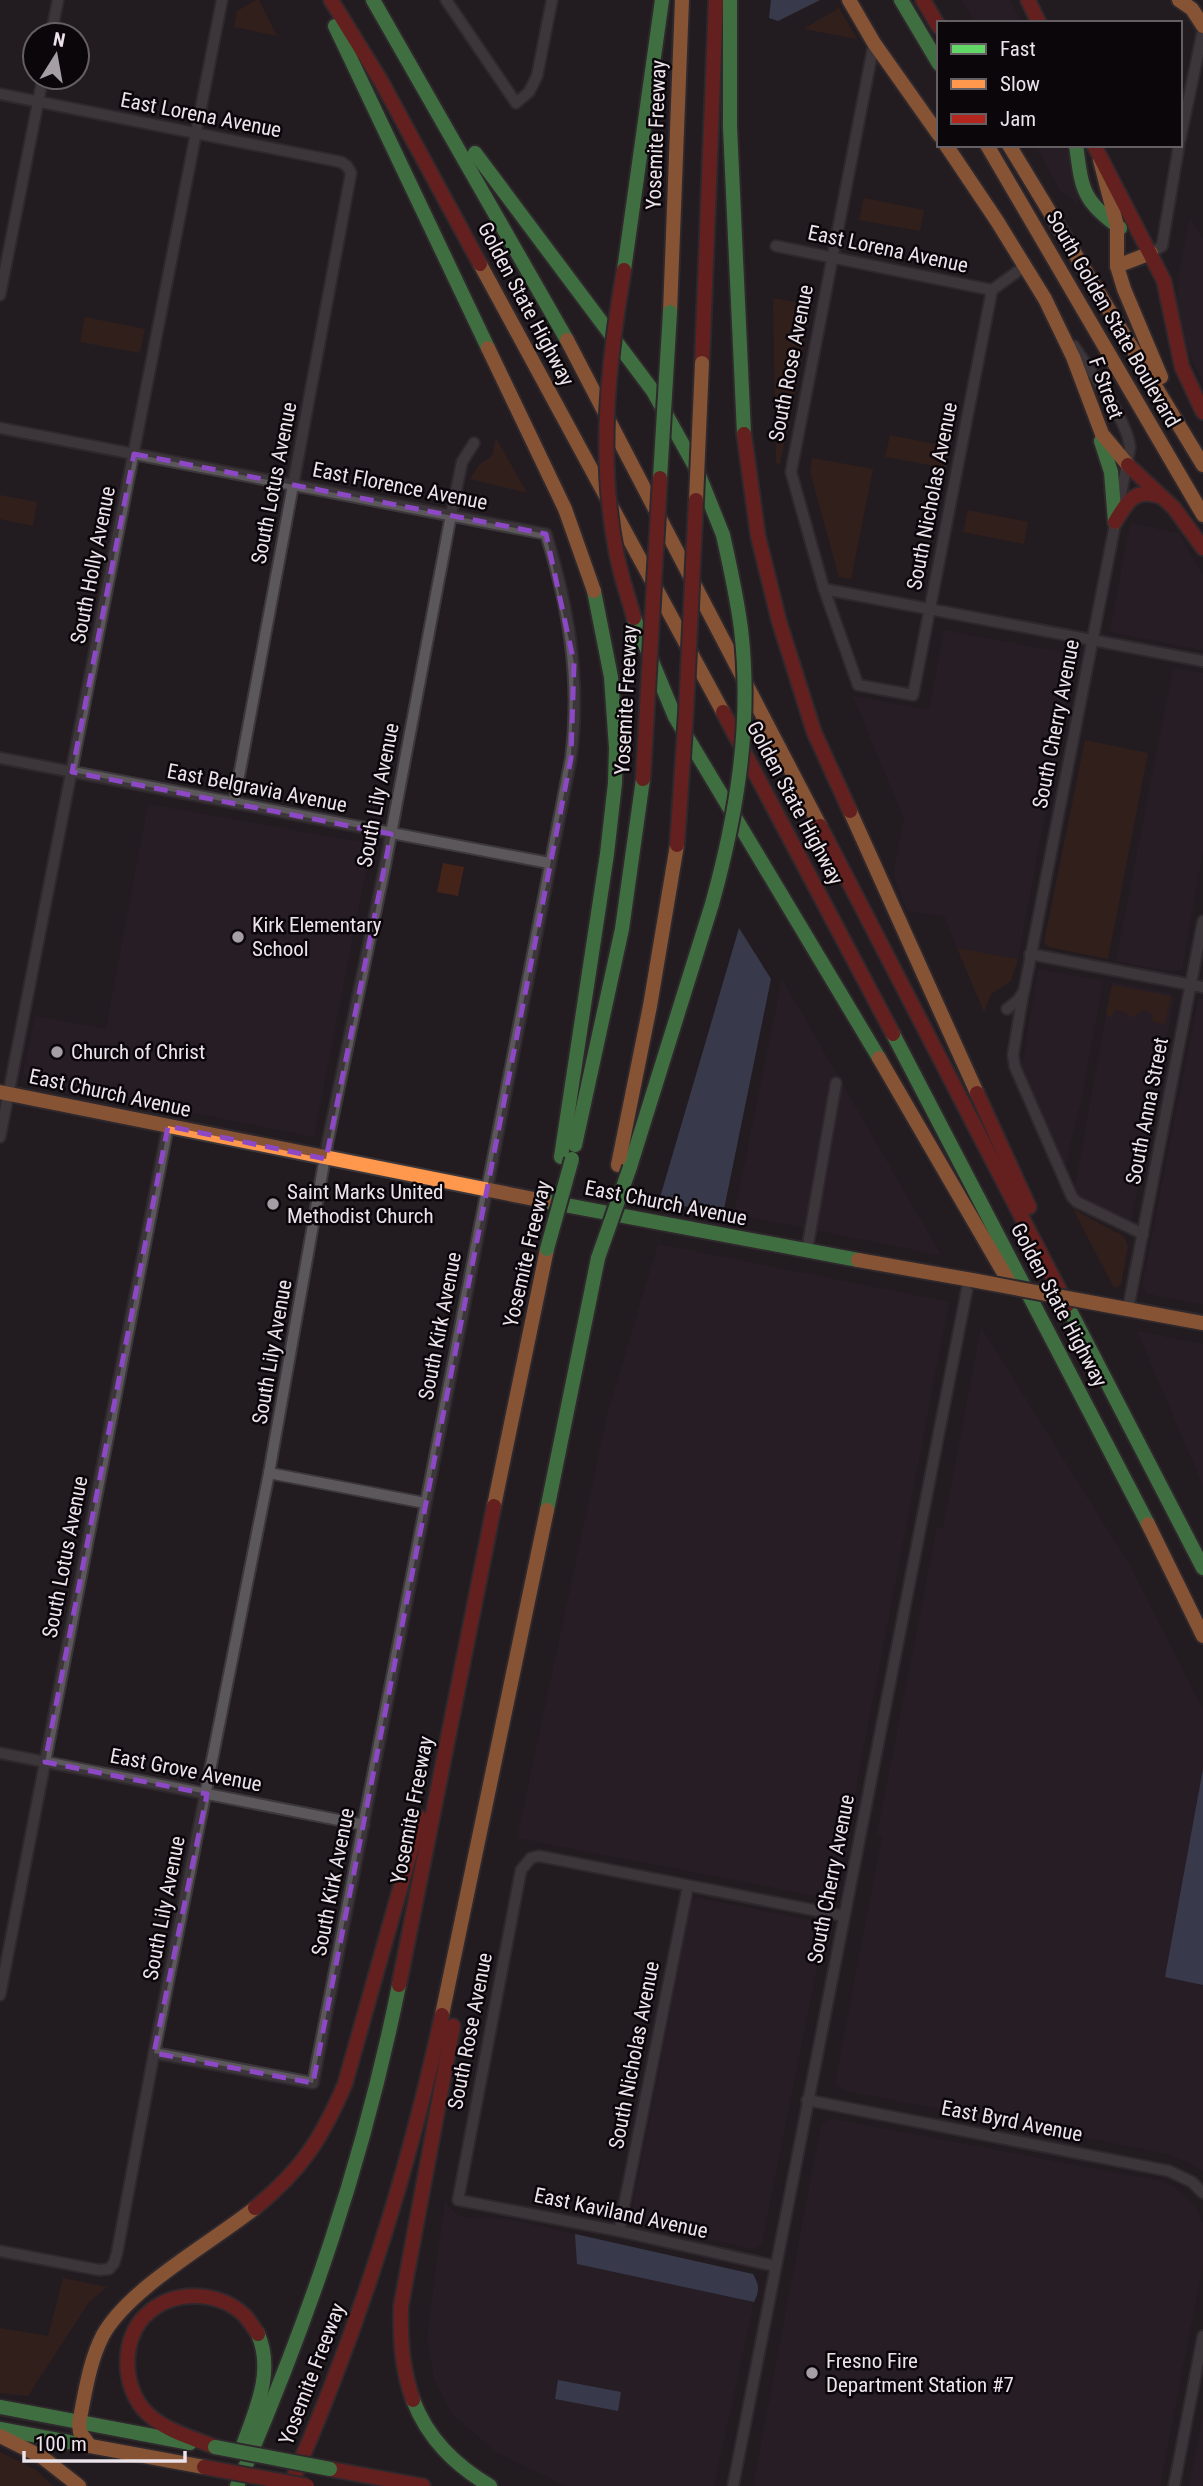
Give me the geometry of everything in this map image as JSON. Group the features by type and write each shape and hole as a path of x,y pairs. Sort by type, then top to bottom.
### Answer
{"main road":[{"path":"322,0 565,509 589,566 607,640 615,706 615,785 566,1158"},
{"name":"Golden State Highway","path":"331,0 388,93 775,809 1119,1466 1203,1636"},
{"name":"Golden State Highway","path":"373,0 584,369 1203,1568"},
{"path":"662,0 609,358 604,445 617,554 634,618 675,717 1119,1466"},
{"name":"Yosemite Freeway","path":"237,2486 311,2306 352,2179 397,1998 456,1689 566,1158 622,929 643,779 670,312 682,0"},
{"name":"Yosemite Freeway","path":"290,2486 323,2414 355,2326 412,2144 437,2040 493,1774 598,1258 624,1166 677,845 686,713 716,0"},
{"path":"730,0 727,47 729,129 744,430 753,506 768,581 788,656 814,732 1033,1216 1115,1379 1144,1456"},
{"path":"849,0 874,43 937,132"},
{"path":"901,0 937,61"},
{"path":"923,0 937,24"},
{"path":"1028,0 1038,21"},
{"path":"1179,0 1192,9 1203,28"},
{"path":"404,51 493,179 653,391 679,432 698,469 723,534 737,595 742,636 745,740 732,830 712,904 624,1166"},
{"name":"F Street","path":"947,147 979,192 1045,300 1081,376 1098,429 1112,451 1128,465"},
{"name":"South Golden State Boulevard","path":"987,147 1203,515"},
{"name":"South Golden State Boulevard","path":"1010,147 1200,459"},
{"path":"1076,147 1087,199 1094,208 1151,253"},
{"path":"1095,147 1164,281 1176,345 1203,412"},
{"path":"1100,160 1117,226 1117,266 1138,323 1200,459"},
{"path":"1117,266 1151,253"},
{"path":"1098,429 1111,472 1115,522"},
{"path":"1128,465 1165,498 1203,548"},
{"path":"1115,522 1130,501 1140,494 1153,492 1165,498"},
{"name":"East Church Avenue","path":"4,1093 485,1190 1203,1323"},
{"path":"90,2446 80,2432 79,2423 91,2367 99,2345 116,2317 154,2282 274,2191 297,2169 331,2119 345,2084 456,1689"},
{"path":"490,2486 451,2460 427,2427 404,2378 399,2342 404,2293 475,1905 493,1774"},
{"path":"215,2447 158,2421 137,2401 130,2385 127,2358 136,2328 151,2311 164,2302 185,2295 211,2296 225,2300 239,2309 257,2333 265,2354 262,2390 229,2486"},
{"path":"0,2407 423,2486"},
{"path":"0,2429 307,2486"},
{"path":"0,2436 48,2460 79,2486"},
{"path":"297,2486 309,2443"}],"street":[{"path":"54,21 58,0"},
{"name":"South Holly Avenue","path":"0,1138 4,1093 72,772 222,0"},
{"path":"446,0 516,103 528,92 537,76 552,0"},
{"path":"1182,130 1203,28"},
{"name":"South Rose Avenue","path":"858,685 824,589 791,472 874,43"},
{"path":"0,295 40,91"},
{"name":"East Lorena Avenue","path":"0,94 341,162 350,170"},
{"path":"1151,253 1162,246 1179,147"},
{"name":"South Lotus Avenue","path":"234,803 349,197 352,178 350,170"},
{"name":"East Lorena Avenue","path":"776,246 992,290"},
{"path":"992,290 1025,266"},
{"name":"South Nicholas Avenue","path":"858,685 913,695 992,290"},
{"name":"F Street","path":"1045,300 1126,431 1130,448 1128,465"},
{"name":"East Florence Avenue","path":"0,428 546,534"},
{"name":"South Lily Avenue","path":"0,2251 86,2268 109,2269 117,2253 270,1473 326,1159 451,515 462,462 474,443"},
{"name":"South Cherry Avenue","path":"1128,465 1030,954 1013,1055 1014,1067 1072,1197 1077,1202 1143,1234"},
{"name":"South Kirk Avenue","path":"155,2053 313,2084 570,758 576,695 568,625 546,534"},
{"path":"824,589 1203,661"},
{"name":"East Belgravia Avenue","path":"0,758 549,863"},
{"name":"South Anna Street","path":"1128,1309 1203,921"},
{"path":"1030,954 1203,987"},
{"path":"1007,1009 1024,991"},
{"path":"807,1250 836,1083"},
{"name":"South Lotus Avenue","path":"0,1995 168,1126"},
{"name":"South Cherry Avenue","path":"733,2486 807,2100 971,1280"},
{"path":"270,1473 425,1503"},
{"name":"East Grove Avenue","path":"0,1753 364,1825"},
{"name":"South Rose Avenue","path":"458,2200 521,1870 531,1858 539,1856 688,1886"},
{"path":"688,1886 844,1916"},
{"name":"South Nicholas Avenue","path":"619,2231 688,1886"},
{"name":"East Byrd Avenue","path":"807,2100 1168,2171 1192,2182 1203,2193"},
{"name":"East Kaviland Avenue","path":"458,2200 619,2231 775,2266"},
{"path":"1174,2486 1203,2336"}],"highlighted area":[{"path":"134,454 546,534 574,663 571,758 313,2083 154,2053 207,1794 45,1762 168,1126 326,1159 391,834 72,772"}],"shaded area":[{"path":"259,0 277,36 234,27 237,11"},
{"path":"962,0 1010,0 1021,21 975,21"},
{"path":"839,8 857,39 804,29 805,28"},
{"path":"1037,147 1066,147 1079,204 1060,191"},
{"path":"864,198 924,210 920,231 859,220"},
{"path":"1190,217 1203,239 1203,382 1183,341 1177,302 1178,277"},
{"path":"773,298 812,305 780,464 776,463"},
{"path":"85,317 145,329 140,353 80,342"},
{"path":"890,435 950,447 946,468 885,457"},
{"path":"496,438 527,493 470,479 479,465 492,456"},
{"path":"812,458 873,469 851,579 839,577 810,472"},
{"path":"0,495 37,502 33,526 0,519"},
{"path":"968,510 1028,522 1024,544 963,532"},
{"path":"1130,523 1179,533 1203,576 1203,650 1110,632"},
{"path":"944,630 1075,655 1018,959 957,948 944,916 907,911 893,875 904,819 853,696 929,710"},
{"path":"1173,668 1203,673 1203,851 1182,969 1174,972 1116,961"},
{"path":"1085,740 1148,753 1108,959 1049,947 1044,942"},
{"name":"Kirk Elementary School","path":"148,804 371,844 314,1137 173,1109 163,1103 28,1079 23,1072 35,1016 106,1029"},
{"path":"443,863 464,867 458,896 437,892"},
{"path":"957,948 1018,959 1011,981 991,994 984,1012"},
{"path":"1038,969 1103,981 1083,1092 1065,1168 1022,1066"},
{"path":"782,979 941,1255 734,1214"},
{"path":"1112,982 1170,993 1174,999 1131,1221 1080,1200 1074,1191"},
{"path":"1112,985 1171,996 1165,1025 1151,1021 1153,1015 1146,1010 1132,1018 1115,1010 1112,1017 1106,1015"},
{"path":"1198,999 1203,999 1203,1304 1147,1294 1142,1286"},
{"path":"1073,1209 1123,1236 1128,1246 1121,1285 1114,1288"},
{"path":"658,1244 949,1302 837,1900 517,1838 607,1415"},
{"path":"981,1327 1129,1564 1203,1710 1203,2171 1168,2154 843,2090 835,2083 882,1836 877,1834 937,1527 943,1528"},
{"path":"1137,1331 1203,1344 1203,1486 1193,1462"},
{"path":"696,1898 821,1922 825,1927 762,2243 753,2249 634,2223 630,2218 692,1902"},
{"path":"833,2119 1160,2181 1174,2187 1195,2206 1203,2224 1203,2265 1160,2486 753,2486 820,2129 825,2121"},
{"path":"445,2200 458,2215 469,2218 508,2219 575,2234 578,2264 754,2302 714,2486 566,2486 496,2452 452,2414 434,2378 427,2338"},
{"path":"63,2278 107,2287 89,2302 28,2396 0,2393 0,2328 48,2336"},
{"path":"1203,2415 1203,2486 1189,2486"},
{"path":"0,2452 36,2470 53,2486 0,2486"}],"water":[{"path":"771,0 820,0 778,21 769,18"},
{"path":"739,928 771,979 723,1214 659,1201"},
{"path":"1203,1769 1203,1985 1165,1977"},
{"path":"575,2234 753,2274 758,2291 754,2302 577,2264"},
{"path":"558,2380 621,2392 618,2411 555,2399"}],"traffic: fast":[{"path":"373,0 567,340"},
{"path":"624,270 662,0"},
{"path":"730,0 730,127 744,434"},
{"path":"901,0 937,61"},
{"path":"335,26 488,348"},
{"path":"1076,147 1086,193 1098,210 1120,228"},
{"path":"475,153 653,391 697,470 723,535"},
{"path":"660,478 670,312"},
{"path":"1101,441 1111,472 1115,522"},
{"path":"712,904 735,802 745,699 741,629 723,535"},
{"path":"561,1157 607,854 615,783 616,748 611,677 594,591"},
{"path":"634,618 675,717 879,1058"},
{"path":"575,1145 622,929 643,779"},
{"path":"630,1167 712,904"},
{"path":"893,1034 1148,1524"},
{"path":"547,1249 572,1159"},
{"path":"598,1258 630,1167"},
{"path":"544,1201 858,1260"},
{"path":"547,1510 598,1258"},
{"path":"1067,1305 1203,1568"},
{"path":"237,2486 288,2363 332,2240 369,2115 399,1985"},
{"path":"241,2451 257,2408 264,2379 263,2349 258,2334"},
{"path":"413,2400 426,2427 444,2450 490,2486"},
{"path":"0,2407 190,2443"},
{"path":"0,2429 90,2446"},
{"path":"215,2447 330,2469"}],"traffic: slow":[{"path":"670,312 682,0"},
{"path":"849,0 874,43 937,132"},
{"path":"1179,0 1192,9 1203,26"},
{"path":"947,147 1045,299 1073,357 1102,434 1128,465"},
{"path":"988,147 1203,515"},
{"path":"1010,147 1203,465"},
{"path":"1100,160 1117,226 1117,266"},
{"path":"1151,253 1117,266 1161,377"},
{"path":"480,264 723,712"},
{"path":"567,340 820,826"},
{"path":"488,348 565,509 594,591"},
{"path":"696,500 702,363"},
{"path":"850,811 977,1093"},
{"path":"618,1165 650,1006 677,845"},
{"path":"879,1058 1009,1282"},
{"path":"0,1092 544,1201"},
{"path":"494,1506 547,1249"},
{"path":"858,1260 972,1280"},
{"path":"972,1280 1105,1305"},
{"path":"1105,1305 1203,1323"},
{"path":"442,2015 547,1510"},
{"path":"1148,1524 1203,1636"},
{"path":"90,2446 80,2432 79,2423 98,2345 115,2317 151,2283 255,2208"},
{"path":"0,2436 42,2457 79,2486"},
{"path":"90,2446 204,2467"}],"traffic: jam":[{"path":"331,0 381,81 480,264"},
{"path":"702,363 716,0"},
{"path":"923,0 937,24"},
{"path":"1028,0 1038,21"},
{"path":"1095,147 1164,281 1182,367 1203,412"},
{"path":"624,270 613,340 607,410 607,481 616,551 634,618"},
{"path":"744,434 758,536 779,621 814,732 850,811"},
{"path":"1128,465 1174,508 1203,548"},
{"path":"643,779 660,478"},
{"path":"1115,522 1133,498 1145,494 1162,497"},
{"path":"677,845 696,500"},
{"path":"723,712 893,1034"},
{"path":"820,826 1067,1305"},
{"path":"977,1093 1029,1207"},
{"path":"399,1985 494,1506"},
{"path":"255,2208 286,2180 309,2152 345,2084 420,1818"},
{"path":"290,2486 337,2371 378,2255 413,2136 442,2015"},
{"path":"413,2400 402,2354 401,2306 453,2026"},
{"path":"215,2447 163,2425 139,2403 133,2391 127,2363 132,2335 139,2323 158,2305 182,2297 195,2296 220,2300 232,2306 244,2315 258,2334"},
{"path":"204,2467 307,2486"},
{"path":"330,2469 423,2486"}],"place":[{"name":"Kirk Elementary School","path":"238,937"},
{"name":"Church of Christ","path":"57,1052"},
{"name":"Saint Marks United Methodist Church","path":"273,1204"},
{"name":"Fresno Fire Department Station #7","path":"812,2373"}]}
